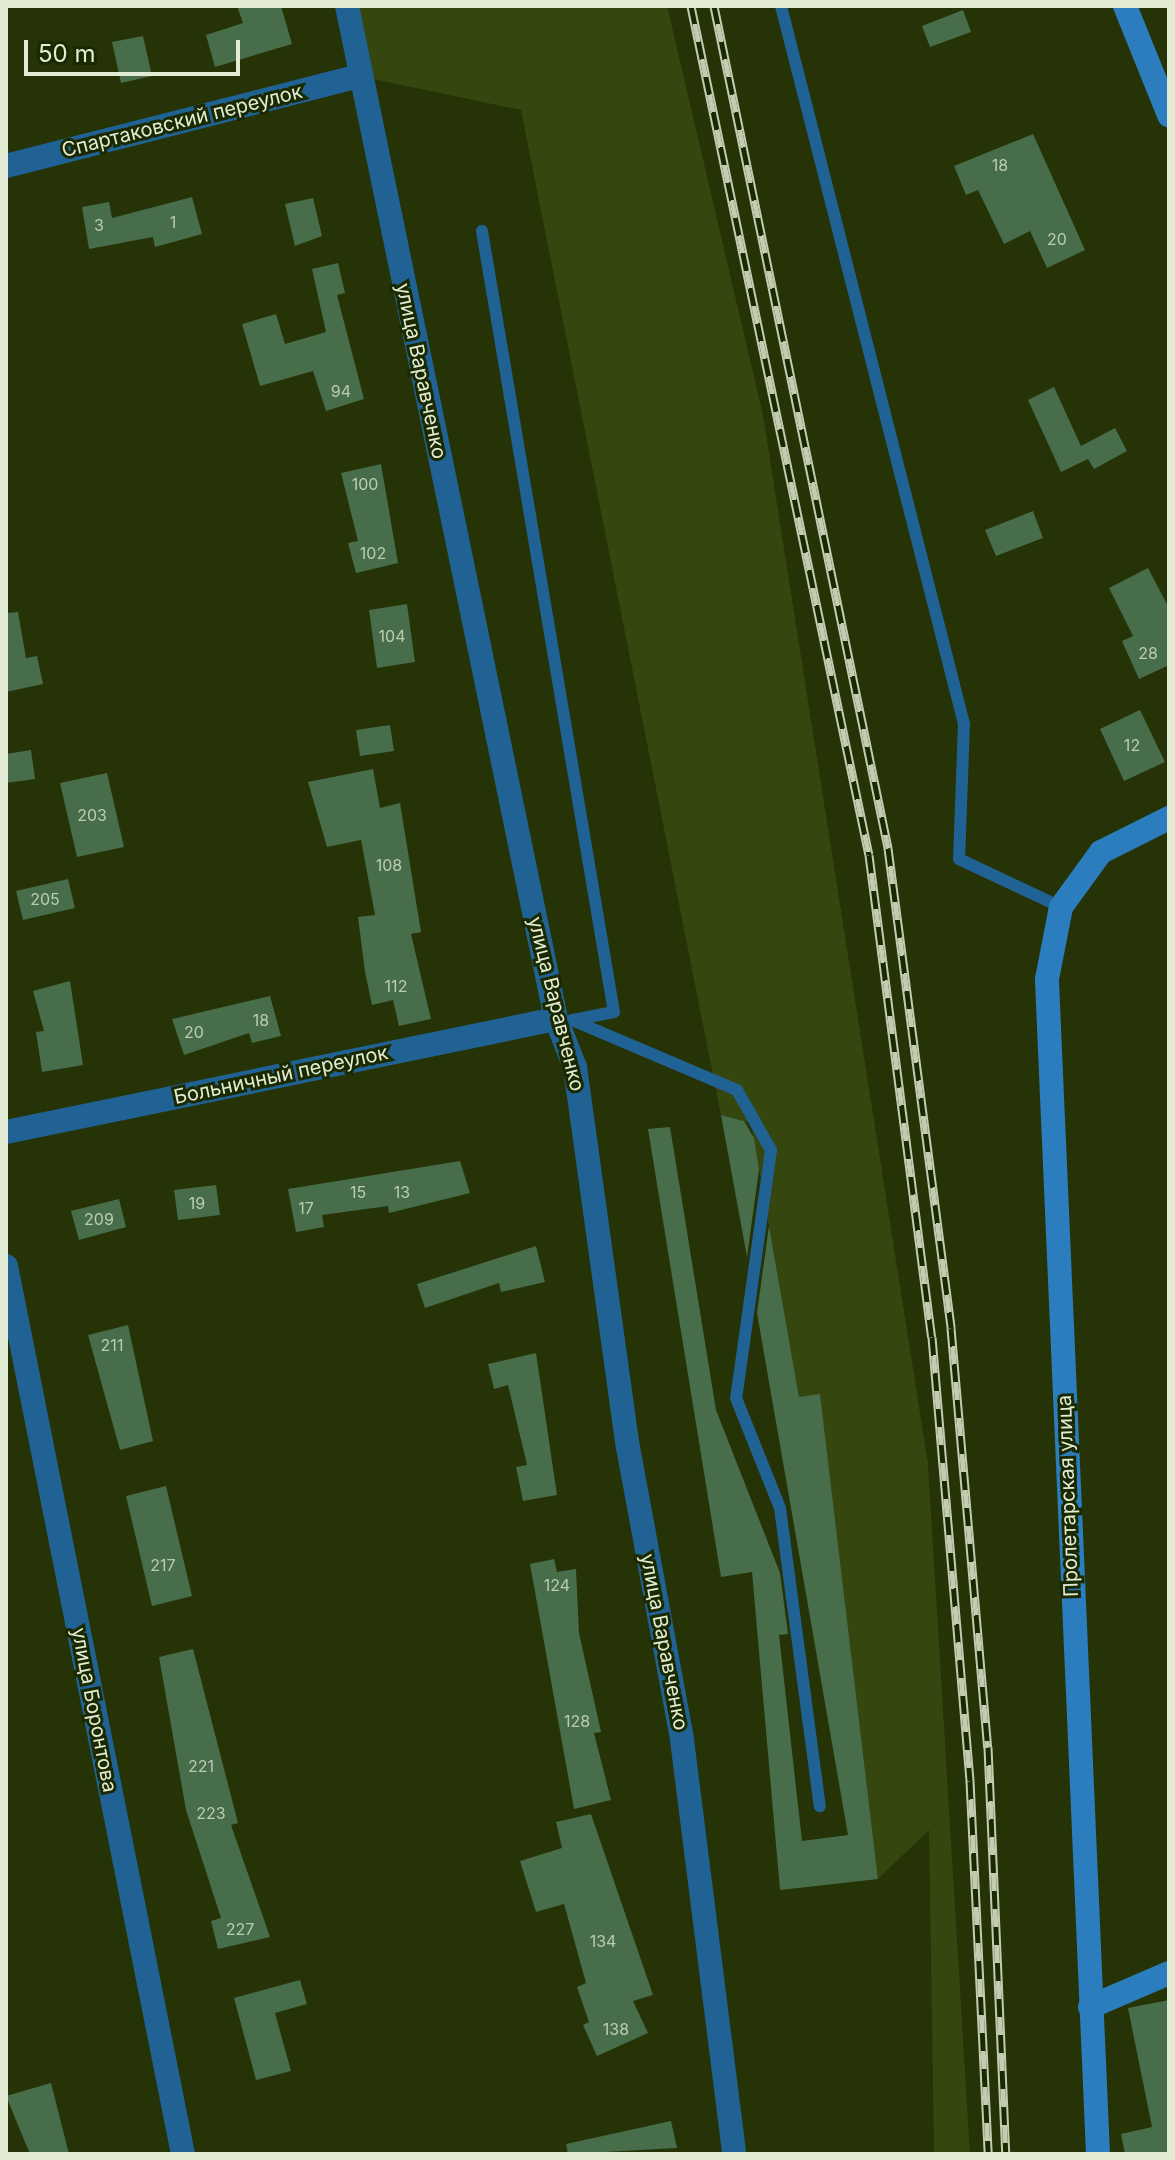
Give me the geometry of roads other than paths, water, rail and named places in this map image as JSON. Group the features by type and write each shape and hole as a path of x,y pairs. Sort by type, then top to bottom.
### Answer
{"street":[{"name":"улица Варавченко","path":"347,6 359,76 575,1067 627,1442 682,1740 734,2154"},
{"path":"1125,6 1169,115"},
{"name":"Спартаковский переулок","path":"6,166 359,76"},
{"name":"Пролетарская улица","path":"1098,2154 1047,979 1061,907 1101,852 1169,818"},
{"name":"Больничный переулок","path":"6,1132 564,1020"},
{"name":"улица Боронтова","path":"6,1266 183,2154"},
{"path":"1090,2007 1169,1973"}],"lane":[{"path":"781,6 964,724 959,859 1061,907"},
{"path":"482,231 614,1012 564,1020"},
{"path":"564,1020 737,1090 771,1150 736,1398 780,1508 820,1806"}],"railway":[{"path":"691,6 869,855 932,1337 970,1781 988,2154"},
{"path":"714,6 888,848 951,1328 988,1747 1006,2154"}]}
